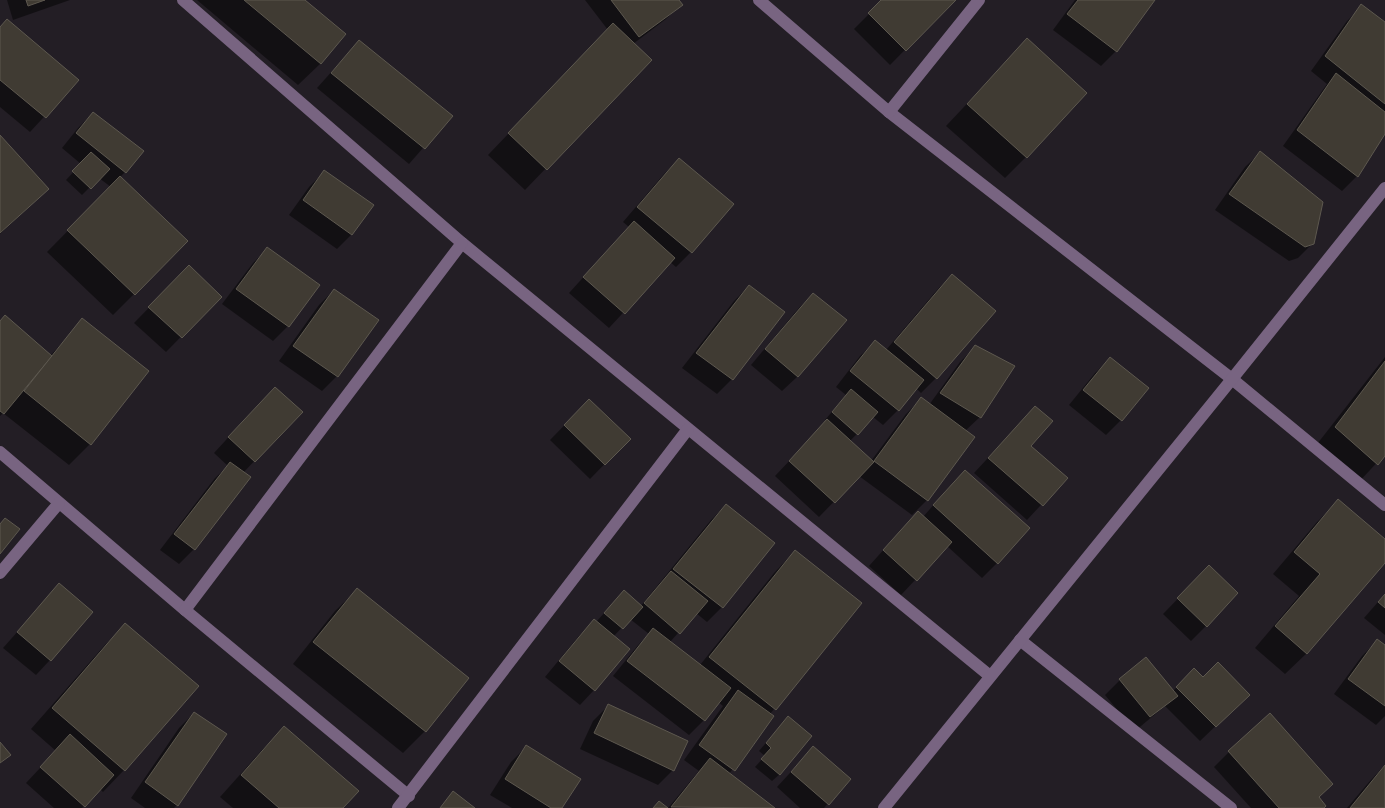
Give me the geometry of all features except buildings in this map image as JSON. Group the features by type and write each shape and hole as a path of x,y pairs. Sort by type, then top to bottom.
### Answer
{"street":[{"path":"183,0 462,243 990,676"},
{"path":"759,0 889,112 1232,379 1385,505"},
{"path":"889,112 979,0"},
{"path":"884,808 1385,188"},
{"path":"185,610 462,243"},
{"path":"398,808 688,428"},
{"path":"0,452 185,610 409,796"},
{"path":"0,572 58,503"},
{"path":"1020,640 1231,808"}]}
